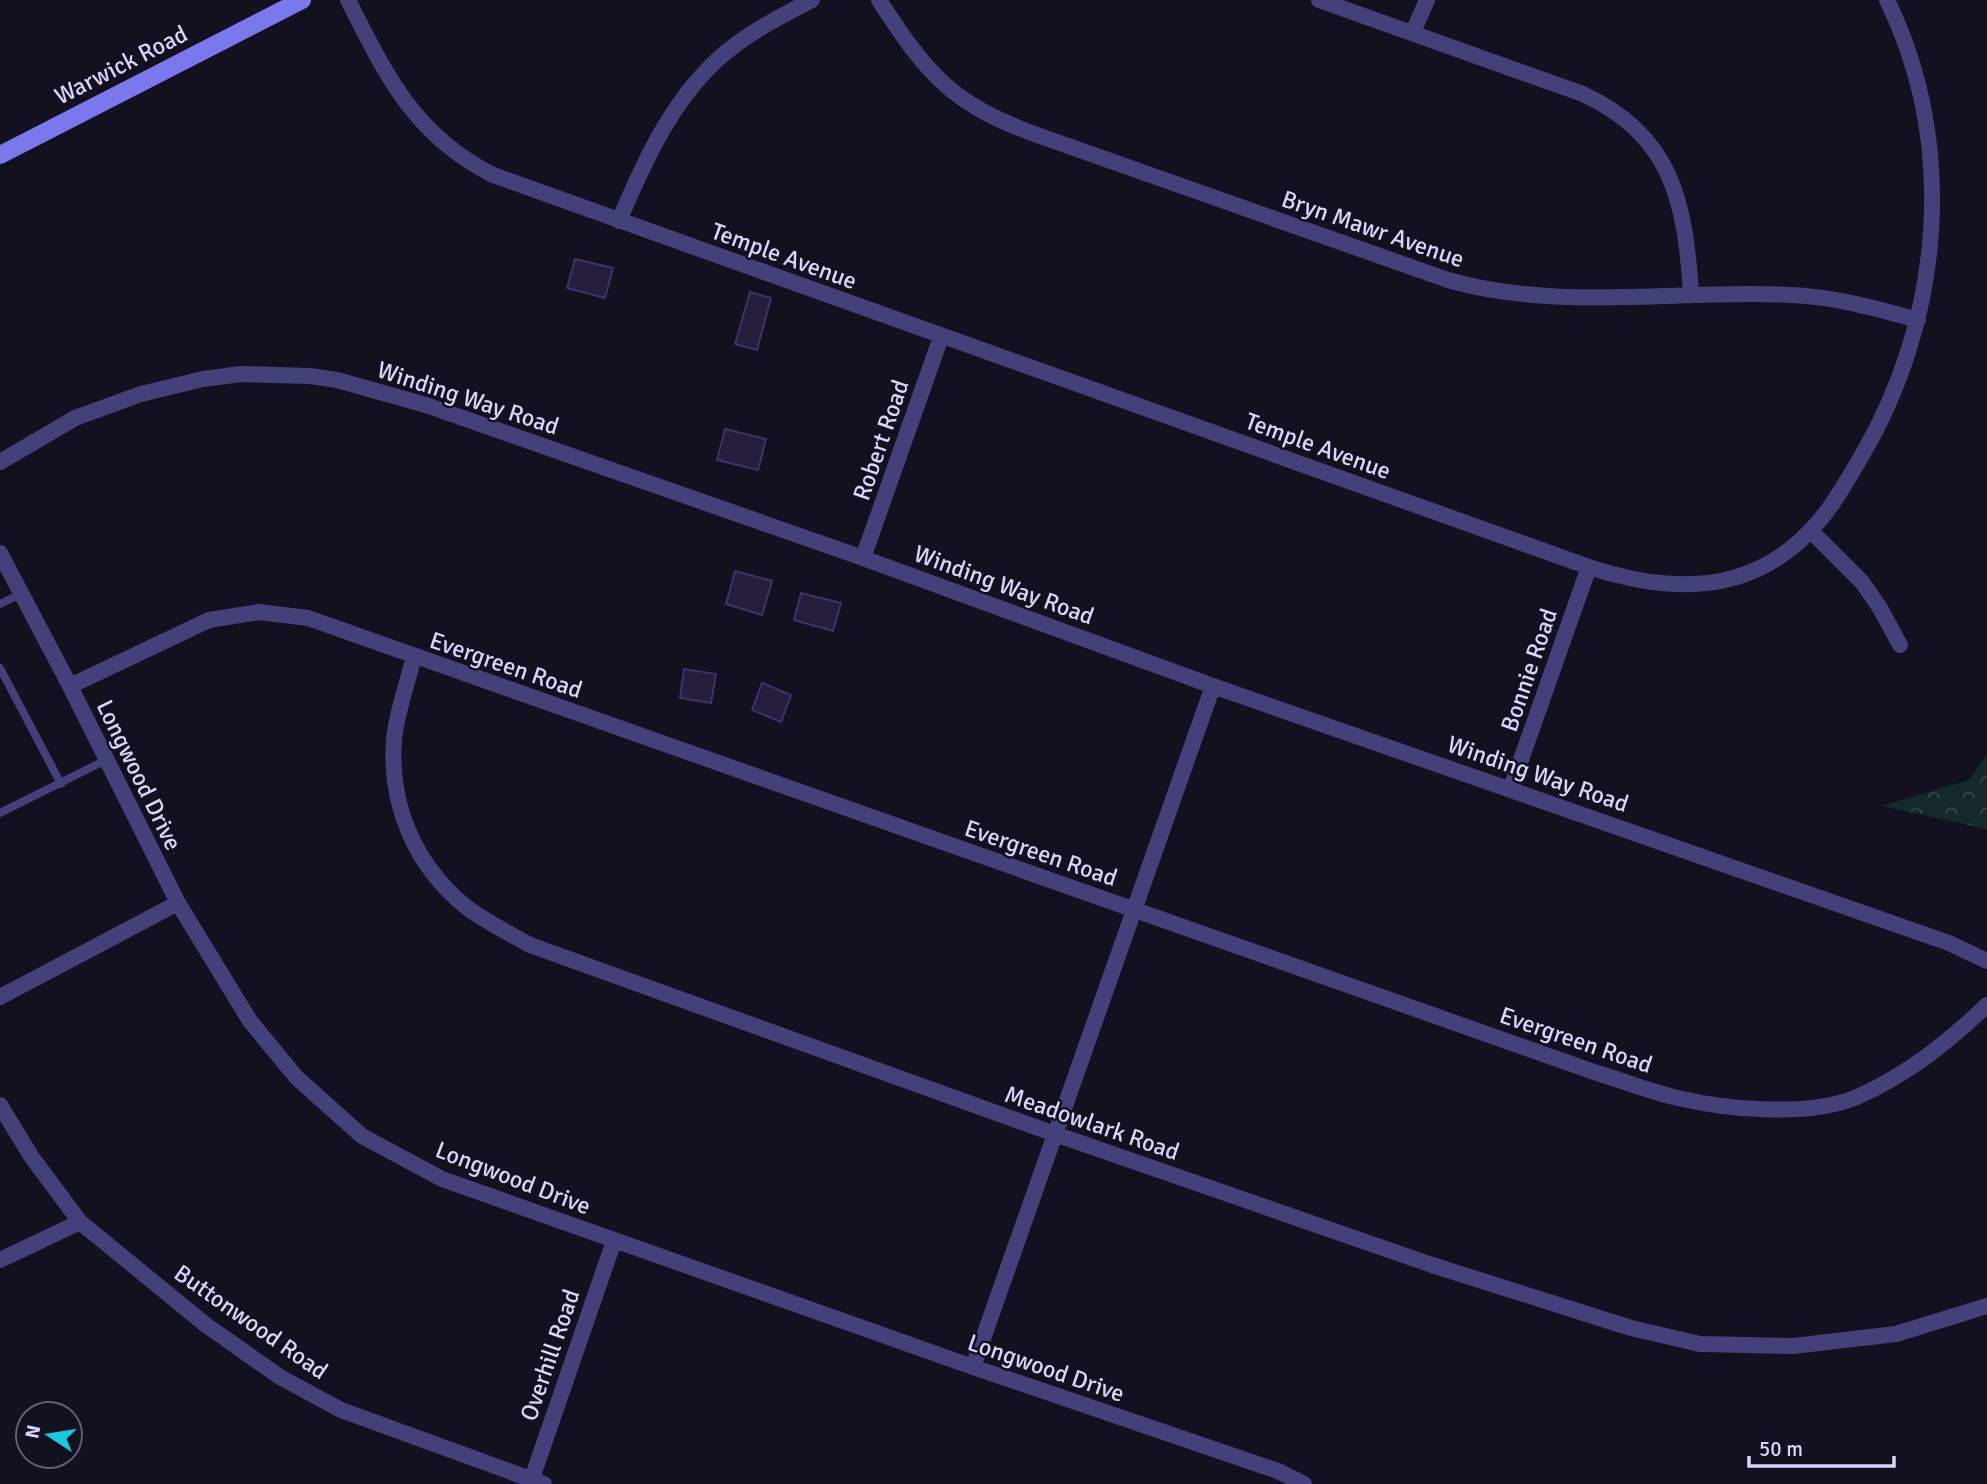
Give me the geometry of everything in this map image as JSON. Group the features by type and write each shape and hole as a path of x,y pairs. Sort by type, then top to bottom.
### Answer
{"street":[{"name":"Warwick Road","path":"0,155 302,0"},
{"name":"Temple Avenue","path":"348,0 394,88 445,144 494,175 1589,567 1658,584 1686,586 1739,576 1765,565 1811,531 1834,501 1874,434 1902,371 1918,320 1930,251 1932,176 1931,155 1916,73 1908,47 1887,0"},
{"path":"619,221 654,145 674,111 702,76 735,46 780,16 812,0"},
{"name":"Bryn Mawr Avenue","path":"879,0 904,39 936,78 968,103 1012,126 1465,285 1545,297 1692,293 1819,297 1918,320"},
{"path":"1319,0 1583,94 1612,109 1636,129 1666,168 1675,187 1685,229 1692,293"},
{"path":"1413,32 1427,0"},
{"name":"Robert Road","path":"863,558 941,337"},
{"name":"Winding Way Road","path":"0,462 75,418 141,394 223,376 310,376 337,380 426,405 863,558 1213,686 1949,943 1987,961"},
{"path":"1811,531 1863,582 1900,645"},
{"name":"Longwood Drive","path":"0,553 70,686 178,903 250,1021 297,1078 362,1136 442,1179 973,1367 1278,1471 1304,1484"},
{"name":"Bonnie Road","path":"1511,788 1589,567"},
{"name":"Evergreen Road","path":"70,686 208,620 259,612 308,618 1597,1073 1679,1098 1748,1109 1807,1109 1855,1098 1909,1070 1958,1032 1987,1005"},
{"name":"Meadowlark Road","path":"414,656 394,738 395,789 409,837 438,881 467,907 530,945 1055,1134 1432,1265 1631,1328 1700,1345 1793,1346 1896,1334 1987,1306"},
{"path":"973,1367 1213,686"},
{"path":"0,997 178,903"},
{"name":"Buttonwood Road","path":"0,1104 32,1156 80,1222 206,1325 280,1377 341,1410 535,1483"},
{"path":"0,1259 80,1222"},
{"name":"Overhill Road","path":"535,1483 614,1241"}],"lane":[{"path":"0,604 21,594"},
{"path":"0,668 61,783"},
{"path":"0,813 106,760"}],"green space":[{"path":"1987,754 1987,829 1882,806 1969,780"}],"building":[{"path":"575,259 613,268 605,298 567,288"},
{"path":"750,292 771,298 757,350 735,344"},
{"path":"725,429 766,439 758,470 717,460"},
{"path":"735,571 772,581 762,615 726,604"},
{"path":"801,593 841,603 833,631 794,620"},
{"path":"684,669 716,674 711,703 680,698"},
{"path":"762,683 791,695 781,722 752,710"}]}
